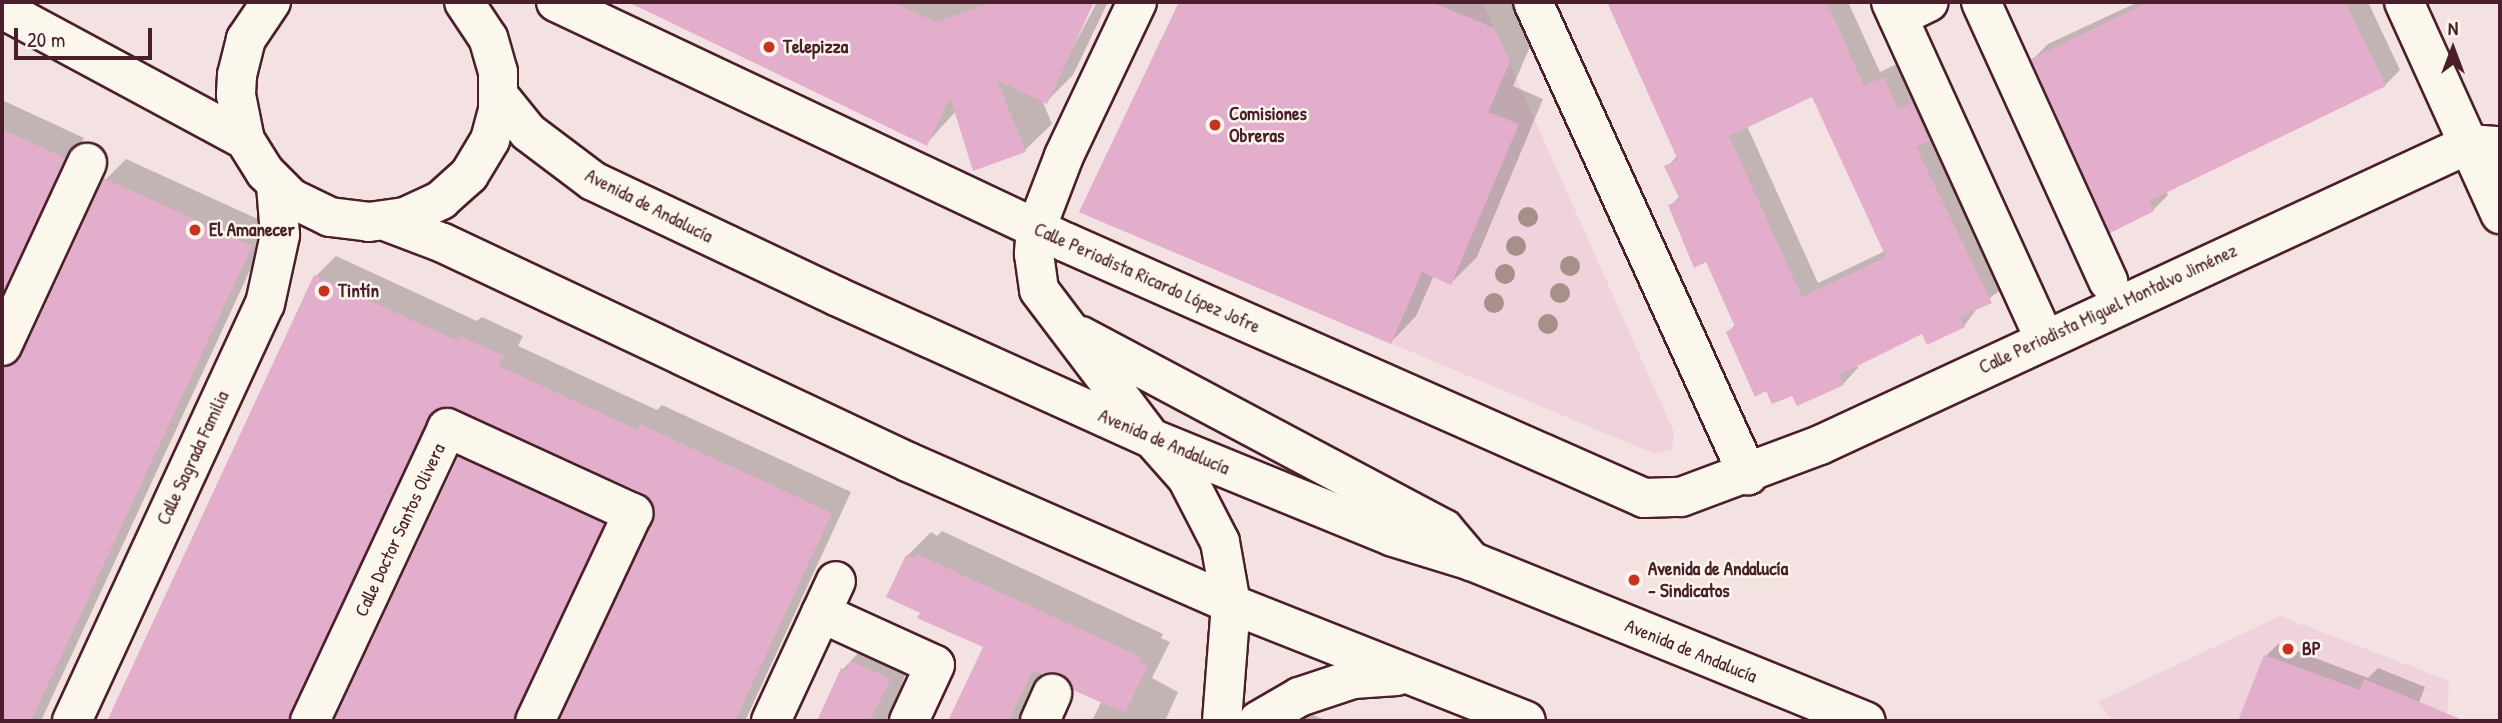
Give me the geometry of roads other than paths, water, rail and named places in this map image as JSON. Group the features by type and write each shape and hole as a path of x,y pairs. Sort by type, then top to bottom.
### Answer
{"street":[{"path":"271,2 246,39 237,75 236,95 246,140 276,186 310,209 330,217 385,221 443,243 908,462 1231,604 1403,675 1527,721"},
{"path":"385,221 433,205 469,175 490,140 499,96 488,38 464,2"},
{"name":"Calle Periodista Ricardo López Jofre","path":"556,2 1037,229 1644,498 1681,498 1748,475"},
{"path":"1137,2 1064,156 1037,229 1034,254 1040,290 1151,438 1187,478 1220,542 1231,604 1222,721"},
{"path":"1533,2 1748,475"},
{"path":"1981,2 2108,281"},
{"path":"2404,2 2485,148 2500,214"},
{"path":"1906,7 2044,338"},
{"path":"2,9 246,140"},
{"name":"Avenida de Andalucía","path":"499,96 528,132 603,186 1151,438 1394,537 1471,561 1866,721"},
{"name":"Calle Periodista Miguel Montalvo Jiménez","path":"1748,475 2044,338 2485,148"},
{"path":"2,346 87,163"},
{"name":"Calle Sagrada Familia","path":"72,721 265,304 280,235 276,186"},
{"path":"1064,324 1097,346 1444,530 1471,561"},
{"name":"Calle Doctor Santos Olivera","path":"310,721 447,428 633,513 535,721"},
{"path":"771,721 828,597 934,664 909,721"},
{"path":"1258,721 1300,697 1353,679 1403,675"}],"place":[{"name":"Telepizza","path":"769,47"},
{"name":"Comisiones Obreras","path":"1215,125"},
{"name":"El Amanecer","path":"195,230"},
{"name":"Tintín","path":"324,291"},
{"name":"Avenida de Andalucía - Sindicatos","path":"1634,580"},
{"name":"BP","path":"2288,649"}]}
